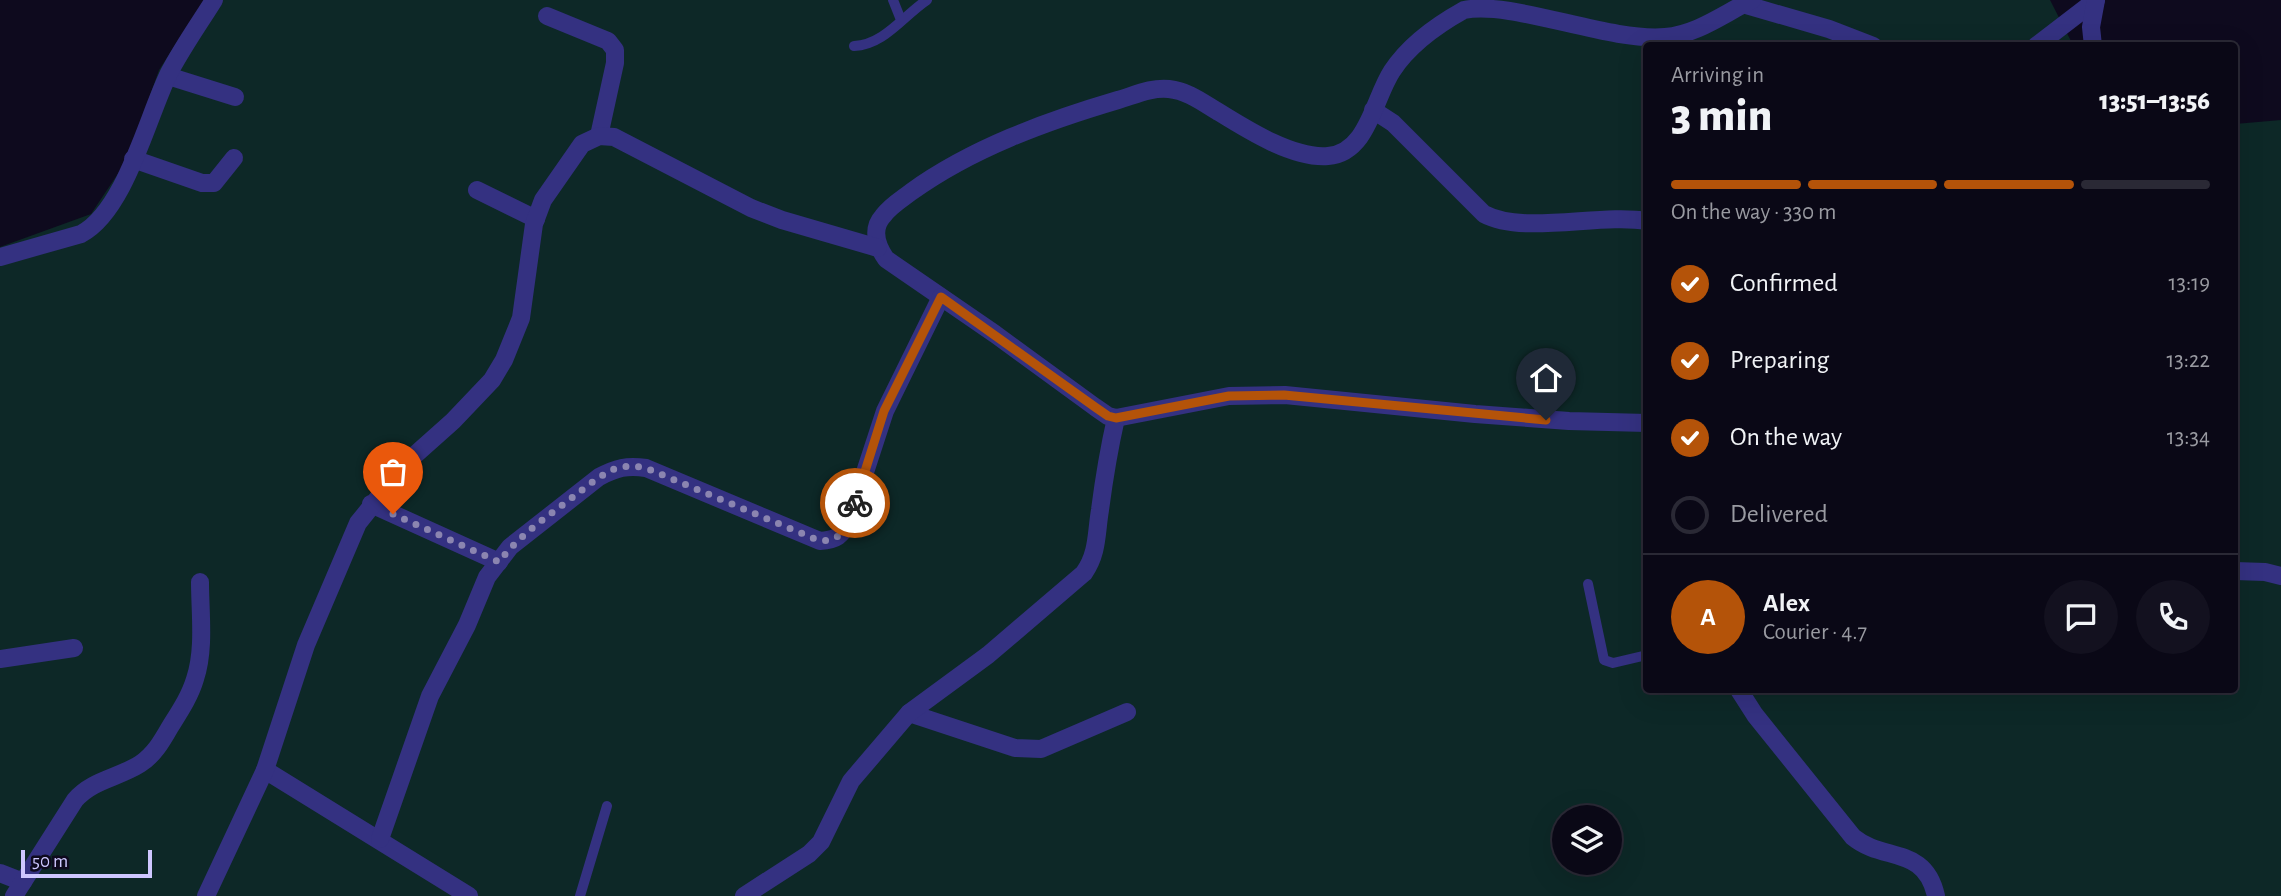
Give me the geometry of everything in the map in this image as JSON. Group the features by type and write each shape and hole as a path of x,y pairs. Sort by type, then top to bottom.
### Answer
{"street":[{"path":"0,257 92,229 116,200 168,76 214,0"},
{"path":"2041,42 2096,0"},
{"path":"2093,42 2092,22 2096,0"},
{"path":"1643,423 1475,414 1284,395 1229,396 1116,418 1108,416 886,259 878,248 876,231 881,217 898,201 929,179 978,153 1077,112 1157,89 1175,90 1193,96 1253,132 1294,150 1329,156 1349,148 1357,140 1391,72 1405,54 1426,34 1477,4 1522,6 1629,34 1657,38 1703,27 1747,2 1863,42"},
{"path":"547,16 608,41 615,50 615,63 599,136"},
{"path":"168,76 235,97"},
{"path":"1373,110 1393,123 1484,214 1495,220 1522,222 1617,218 1643,221"},
{"path":"206,896 265,770 306,645 349,541 371,504 407,462 453,421 492,380 504,360 521,318 536,219 550,189 582,144 599,136 614,137 751,208 782,220 878,248"},
{"path":"133,159 202,183 214,183 234,158"},
{"path":"477,190 536,219"},
{"path":"380,839 430,696 467,625 487,577 510,547 599,477 615,468 629,465 646,468 820,541 834,540 843,534 846,528 884,411 941,297"},
{"path":"744,896 809,854 821,842 851,781 909,713 1007,638 1084,573 1092,562 1116,418"},
{"path":"371,504 499,562"},
{"path":"2238,571 2265,572 2281,576"},
{"path":"0,873 18,889 83,790 127,772 144,762 156,750 187,700 196,677 200,655 200,582"},
{"path":"0,659 74,648"},
{"path":"1742,693 1755,715 1853,837 1866,846 1912,861 1928,876 1934,885 1936,896"},
{"path":"909,713 1028,750 1041,749 1128,712"},
{"path":"265,770 469,896"}],"lane":[{"path":"893,0 901,20"},
{"path":"854,46 869,46 927,0"},
{"path":"1588,584 1604,660 1614,663 1643,656"},
{"path":"580,896 607,806"}],"green space":[{"path":"204,0 2050,0 2071,42 1643,42 1643,693 2238,693 2238,124 2281,120 2281,896 0,896 0,247 91,214 127,160 159,70"}],"way so far":[{"path":"393,514 499,562 510,547 534,526 599,477 615,468 629,465 646,468 820,541 834,540 843,534 855,503"}],"route":[{"path":"855,503 884,411 941,297 1108,416 1116,418 1229,396 1284,395 1546,420"}]}
